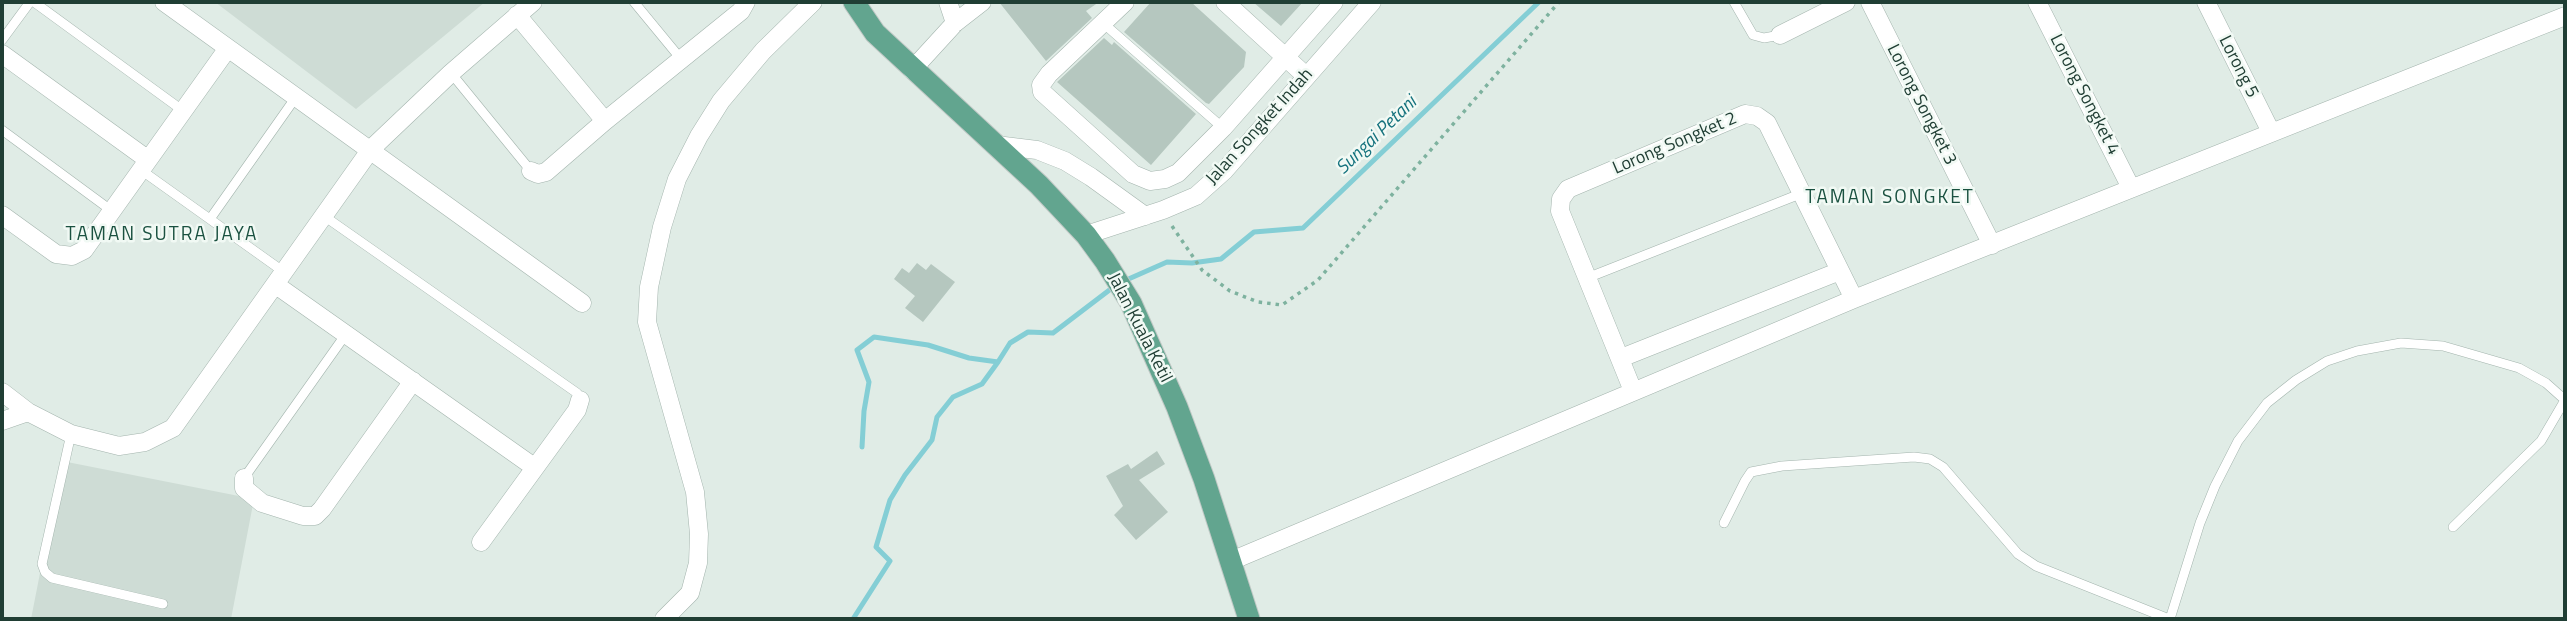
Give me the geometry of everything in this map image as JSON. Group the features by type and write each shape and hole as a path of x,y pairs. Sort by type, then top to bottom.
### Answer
{"main road":[{"name":"Jalan Kuala Ketil","path":"854,2 875,33 996,145 1086,235 1105,261 1131,303 1177,407 1249,619"}],"street":[{"path":"164,2 582,303"},
{"path":"2,392 28,412 71,434 119,446 145,442 173,428 371,149 451,73 533,2"},
{"path":"531,171 538,174 546,172 741,11 746,2"},
{"path":"664,619 690,593 698,563 699,534 695,492 647,321 649,287 662,227 677,179 721,101 763,51 813,2"},
{"path":"948,2 955,23"},
{"path":"912,70 955,23 982,2"},
{"path":"1125,2 1049,74 1041,85 1042,92 1133,174 1150,181 1166,179 1178,173 1223,128 1334,2"},
{"path":"1225,2 1306,76"},
{"name":"Jalan Songket Indah","path":"1086,235 1163,210 1196,196 1224,171 1372,2"},
{"path":"1780,35 1846,2"},
{"name":"Lorong Songket 3","path":"1870,2 1992,245"},
{"name":"Lorong Songket 4","path":"2037,2 2131,188"},
{"name":"Lorong 5","path":"2206,2 2271,132"},
{"path":"517,15 605,121"},
{"path":"1231,561 1854,299 2565,16"},
{"path":"2,215 56,254 72,256 84,250 228,48"},
{"path":"2,54 143,164"},
{"name":"Lorong Songket 2","path":"1587,278 1560,211 1561,199 1569,189 1745,114 1757,116 1767,123 1854,299"},
{"path":"996,145 1037,150 1065,161 1144,215"},
{"path":"1620,358 1840,271"},
{"path":"1587,278 1633,391"},
{"path":"280,279 346,334 534,467"},
{"path":"244,478 244,488 262,503 303,516 315,516 413,382"},
{"path":"481,542 576,410 580,400"},
{"path":"2,421 28,412"}],"lane":[{"path":"2,40 32,2 182,110"},
{"path":"634,2 681,59"},
{"path":"1734,2 1752,35 1764,38 1780,35"},
{"path":"1103,22 1223,128"},
{"path":"451,73 531,171"},
{"path":"210,219 296,97"},
{"path":"2,130 112,211"},
{"path":"143,164 280,279"},
{"path":"1587,278 1800,194"},
{"path":"324,216 577,393 580,400"},
{"path":"244,478 346,334"},
{"path":"1724,523 1751,472 1782,466 1914,457 1930,459 1943,467 2018,554 2036,566 2169,619 2215,486 2238,441 2267,403 2296,380 2327,361 2357,351 2401,342 2443,346 2519,368 2546,383 2565,400 2541,441 2454,527"},
{"path":"71,434 42,564 45,572 52,578 163,604"}],"path":[{"path":"1163,210 1202,270 1230,291 1258,302 1282,306 1318,280 1559,2"}],"shaded area":[{"path":"215,2 485,2 356,109"},
{"path":"62,461 254,499 231,619 31,619"}],"building":[{"path":"999,2 1099,2 1086,11 1092,18 1046,61"},
{"path":"1151,2 1191,2 1246,52 1244,67 1209,104 1124,32"},
{"path":"1253,2 1303,2 1281,26"},
{"path":"1104,38 1112,45 1114,42 1196,114 1151,165 1057,82"},
{"path":"917,263 926,270 931,264 955,282 923,322 905,308 915,296 894,279 902,268 909,273"},
{"path":"1157,451 1165,464 1139,480 1168,512 1136,540 1114,515 1123,506 1106,476 1128,464 1131,469"}],"waterway":[{"name":"Sungai Petani","path":"1124,281 1167,262 1192,263 1221,259 1254,232 1303,228 1539,2"},
{"path":"862,447 869,382 857,350 874,337 928,345 969,358 998,362 1010,343 1028,332 1053,333 1116,285"},
{"path":"853,619 890,561 876,547 890,500 932,440 937,417 953,397 982,384 998,362"}],"district":[{"name":"TAMAN SONGKET","path":"1890,198"},
{"name":"TAMAN SUTRA JAYA","path":"162,235"}]}
